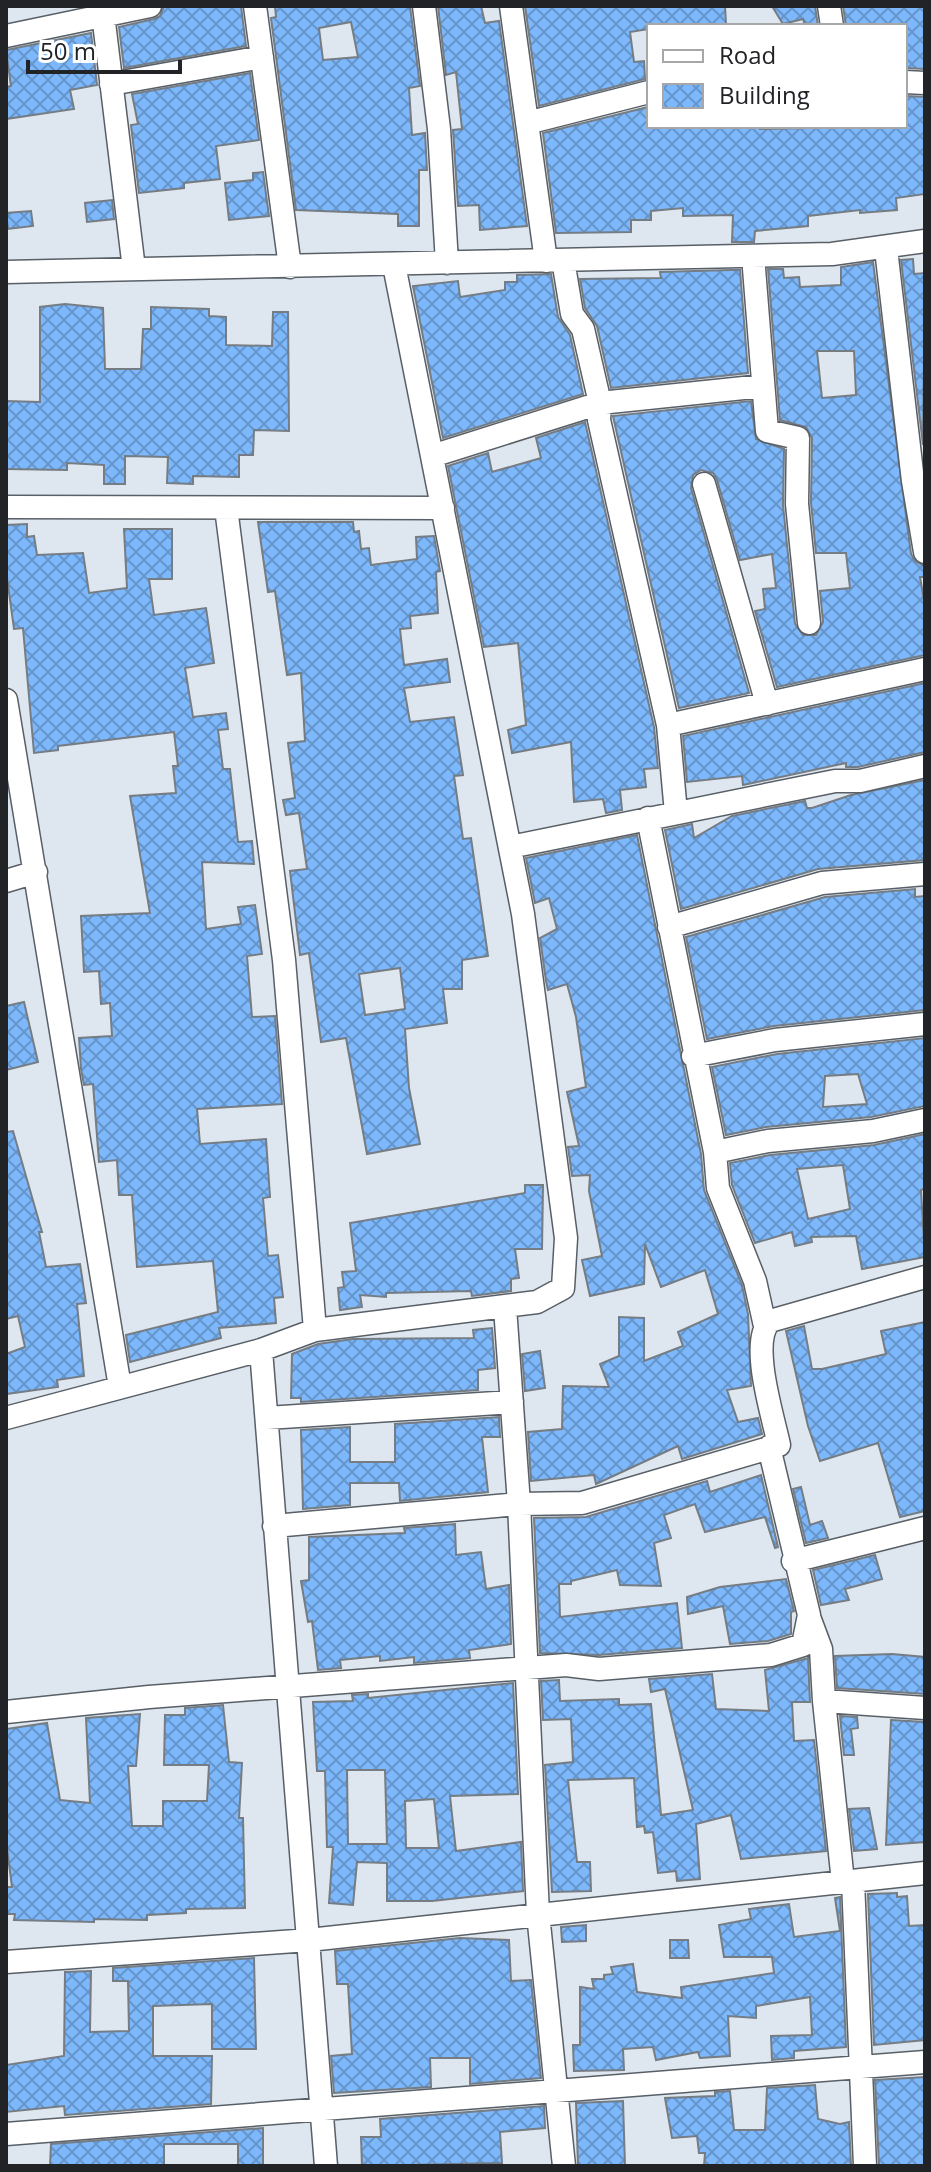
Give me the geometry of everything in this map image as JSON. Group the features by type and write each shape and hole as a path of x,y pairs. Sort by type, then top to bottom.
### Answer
{"street":[{"path":"6,36 103,10 150,6"},
{"path":"255,6 290,267"},
{"path":"424,6 437,102 447,263"},
{"path":"511,6 527,123 555,260 572,314 583,329 600,403 599,420 668,725 676,813"},
{"path":"103,10 134,269"},
{"path":"111,84 262,57"},
{"path":"527,123 647,93"},
{"path":"6,272 753,256 886,249 925,241"},
{"path":"886,249 914,494 925,552"},
{"path":"753,256 767,431 798,438 797,504 809,623"},
{"path":"6,1418 261,1350 315,1330 537,1302 563,1288 566,1238 523,914 394,265"},
{"path":"432,456 600,403 763,386"},
{"path":"704,484 767,704"},
{"path":"6,507 443,508"},
{"path":"226,508 284,960 315,1330"},
{"path":"668,725 925,669"},
{"path":"6,700 120,1387"},
{"path":"510,847 925,766"},
{"path":"648,818 693,1056 715,1152 718,1188 755,1281 765,1326"},
{"path":"6,881 36,872"},
{"path":"669,927 840,880 925,874"},
{"path":"693,1056 775,1040 925,1024"},
{"path":"715,1152 768,1141 873,1131 925,1120"},
{"path":"274,1526 519,1504 582,1503 779,1445 762,1359 760,1341 765,1326 770,1321 925,1277"},
{"path":"505,1307 519,1504 538,1914 564,2166"},
{"path":"261,1350 326,2166"},
{"path":"267,1418 512,1402"},
{"path":"769,1447 793,1561 821,1649 824,1701 848,1882 865,2166"},
{"path":"793,1561 925,1528"},
{"path":"6,1712 149,1697 286,1689 566,1665 599,1669 771,1655 803,1645 809,1615"},
{"path":"824,1701 925,1708"},
{"path":"6,1962 309,1940 925,1873"},
{"path":"6,2134 556,2094 925,2062"}],"building":[{"path":"164,6 241,6 246,46 124,68 119,27 154,19 160,16"},
{"path":"275,6 410,6 420,86 409,88 412,135 425,133 427,170 419,170 419,226 398,226 398,214 296,210 271,18 276,17","holes":["351,22 358,57 323,60 319,28"]},
{"path":"438,6 481,6 485,23 499,21 527,226 480,230 479,205 458,206 453,130 462,129 456,72 446,75"},
{"path":"525,6 725,6 726,24 647,24 647,29 630,32 634,62 644,61 645,79 539,106"},
{"path":"772,6 815,6 818,24 804,24 803,19 783,24"},
{"path":"843,6 925,6 925,69 907,68 907,24 846,24"},
{"path":"91,33 97,85 70,90 74,109 6,119 6,87 11,86 6,50"},
{"path":"250,73 259,140 216,146 220,179 184,183 184,188 139,193 131,125 138,124 132,94"},
{"path":"907,96 925,97 925,194 896,198 897,210 860,213 860,210 808,216 808,226 755,231 754,242 732,242 733,215 683,216 683,208 651,211 651,220 631,220 631,232 556,233 543,133 647,107 647,128 907,128"},
{"path":"263,172 269,216 229,220 225,183 253,180 253,173"},
{"path":"112,200 114,219 87,222 85,203"},
{"path":"31,211 33,226 8,229 6,213"},
{"path":"913,259 914,274 925,273 923,445 901,260"},
{"path":"873,262 911,554 915,561 925,566 925,577 920,577 925,606 925,655 777,687 755,611 765,609 763,589 776,588 772,554 740,560 717,480 713,473 701,470 693,475 691,488 749,693 679,708 613,416 751,401 756,439 784,449 783,505 795,624 803,635 816,635 823,622 820,591 850,588 846,553 816,553 811,503 812,438 806,427 780,420 768,269 783,269 784,278 799,277 800,287 841,285 841,267","holes":["817,351 854,351 856,395 822,398"]},
{"path":"740,270 748,373 611,388 597,326 585,308 580,279 661,278 660,272"},
{"path":"551,274 558,317 570,335 583,394 443,438 413,286 458,281 460,297 505,290 505,282 517,282 517,275"},
{"path":"65,304 103,308 105,369 141,369 143,329 151,329 151,307 209,309 209,316 226,317 226,345 272,346 273,312 288,312 289,431 254,430 253,455 239,455 239,477 193,476 193,484 167,483 168,457 125,456 125,484 104,484 104,465 67,463 67,470 6,469 6,401 40,402 40,307"},
{"path":"585,422 654,727 658,768 644,769 646,787 620,790 622,810 606,813 603,799 574,802 571,742 512,753 508,730 526,725 518,643 484,647 448,466 488,453 492,472 541,458 536,438"},
{"path":"258,522 353,522 354,532 359,531 361,549 369,548 371,565 417,559 416,537 434,536 440,571 436,572 438,613 410,616 411,628 400,629 404,665 447,659 450,682 404,688 410,722 454,717 463,775 454,776 463,839 471,838 488,956 462,960 462,989 443,989 447,1023 405,1029 409,1088 420,1144 367,1154 346,1038 321,1042 309,953 300,955 290,871 307,869 299,813 286,815 283,800 295,798 288,743 305,741 301,673 287,675 275,591 268,592","holes":["400,968 405,1009 365,1015 359,974"]},
{"path":"27,524 27,537 34,536 37,555 83,553 89,593 127,588 124,529 172,529 172,579 149,579 154,615 206,608 214,663 185,668 193,717 226,713 228,729 218,730 223,769 230,769 238,842 252,841 254,864 202,862 206,929 241,924 238,907 255,905 262,954 247,956 252,1017 275,1016 282,1104 197,1109 200,1144 266,1139 270,1197 263,1198 268,1256 278,1255 283,1297 274,1298 276,1323 219,1328 221,1338 130,1362 126,1335 218,1312 213,1261 137,1267 132,1195 119,1195 117,1160 99,1162 93,1084 84,1085 81,1069 79,1038 112,1036 110,1003 101,1004 99,971 84,972 81,916 150,913 130,796 176,793 173,766 178,766 174,732 58,746 58,750 34,753 23,628 14,629 6,571 6,525"},
{"path":"925,683 925,752 858,767 846,767 846,763 743,785 742,776 687,782 683,736"},
{"path":"925,780 925,860 818,869 681,909 665,830 692,824 694,838 732,816 805,801 807,808 812,808 851,795"},
{"path":"637,835 701,1154 704,1190 742,1285 748,1314 751,1386 727,1390 738,1422 758,1418 762,1434 682,1459 678,1446 596,1484 594,1475 531,1481 528,1432 562,1429 563,1386 609,1387 600,1364 619,1356 619,1317 644,1318 644,1361 683,1346 678,1332 718,1314 705,1270 661,1287 645,1244 644,1284 590,1296 582,1260 602,1256 589,1191 590,1175 572,1176 568,1147 579,1146 567,1092 586,1087 576,1017 567,984 548,990 540,938 557,929 549,898 535,903 526,858"},
{"path":"915,889 915,897 925,896 925,1010 774,1026 707,1039 686,937 825,897"},
{"path":"24,1002 38,1062 6,1070 6,1006"},
{"path":"925,1038 925,1106 871,1117 766,1127 726,1135 712,1067 777,1054","holes":["858,1074 867,1104 823,1107 825,1076"]},
{"path":"13,1131 42,1232 39,1232 46,1267 80,1264 86,1303 77,1304 84,1376 57,1380 58,1387 6,1394 6,1354 25,1347 18,1316 6,1319 6,1132"},
{"path":"925,1134 925,1189 921,1190 925,1257 862,1269 856,1236 811,1237 812,1242 795,1246 792,1232 755,1243 732,1185 730,1163 770,1155 874,1145","holes":["843,1165 850,1209 808,1219 797,1169"]},
{"path":"525,1185 543,1185 542,1249 515,1249 519,1278 511,1279 511,1291 472,1296 471,1291 386,1293 386,1297 360,1295 362,1307 340,1310 338,1288 344,1287 342,1272 356,1271 350,1223 525,1193"},
{"path":"925,1322 925,1511 900,1517 878,1443 820,1461 808,1426 786,1331 804,1326 812,1369 822,1369 886,1354 881,1331"},
{"path":"492,1328 495,1368 478,1370 478,1390 301,1402 301,1398 291,1398 292,1354 318,1344 353,1339 474,1338 473,1330"},
{"path":"540,1351 545,1388 525,1391 522,1354"},
{"path":"499,1417 500,1437 482,1437 488,1492 400,1501 399,1483 350,1483 350,1505 303,1509 301,1430 350,1427 350,1462 395,1462 395,1424"},
{"path":"761,1475 778,1547 775,1548 765,1517 705,1532 695,1504 664,1515 671,1538 654,1543 661,1586 620,1585 617,1570 571,1581 571,1584 559,1584 560,1617 677,1603 682,1648 599,1655 540,1653 534,1518 586,1517 707,1481 710,1492"},
{"path":"801,1487 810,1525 822,1521 828,1538 806,1543 793,1489"},
{"path":"455,1524 456,1555 481,1552 486,1589 509,1585 511,1644 469,1650 470,1658 414,1663 414,1657 380,1661 380,1656 340,1660 341,1668 318,1670 312,1621 308,1622 301,1581 309,1580 309,1537 405,1533 404,1528"},
{"path":"875,1555 882,1579 845,1589 849,1600 821,1605 813,1570"},
{"path":"786,1579 794,1611 791,1612 791,1634 768,1641 730,1644 723,1606 688,1614 687,1597 720,1587"},
{"path":"892,1654 925,1657 925,1694 837,1688 835,1656"},
{"path":"808,1658 810,1702 792,1702 794,1741 814,1740 826,1851 741,1859 731,1815 696,1824 700,1879 677,1881 676,1871 658,1873 653,1832 645,1833 644,1826 637,1827 634,1778 568,1780 577,1862 590,1862 591,1891 552,1892 545,1765 573,1762 571,1719 543,1720 541,1681 559,1680 560,1701 619,1699 619,1705 651,1704 661,1815 693,1810 665,1689 651,1692 649,1679 712,1674 716,1709 769,1711 765,1670"},
{"path":"513,1683 518,1794 450,1796 456,1851 521,1842 523,1891 432,1901 387,1901 387,1863 357,1862 353,1905 329,1903 333,1847 327,1847 325,1771 317,1771 313,1702 353,1701 352,1695 368,1694 368,1698","holes":["347,1770 385,1770 387,1844 348,1844","434,1799 439,1848 406,1848 405,1801"]},
{"path":"223,1705 229,1762 242,1763 239,1818 243,1818 245,1908 186,1909 186,1913 147,1915 147,1920 94,1919 94,1922 14,1920 15,1914 6,1914 6,1887 12,1887 6,1841 6,1729 47,1723 60,1800 90,1803 86,1718 140,1714 136,1766 128,1766 132,1826 163,1826 163,1801 207,1801 209,1765 164,1765 165,1715 185,1715 185,1708"},
{"path":"840,1716 857,1717 858,1728 851,1729 854,1755 844,1755"},
{"path":"891,1720 925,1722 925,1842 886,1845"},
{"path":"869,1808 877,1849 854,1851 849,1809"},
{"path":"897,1893 897,1897 907,1896 909,1926 925,1925 925,2040 874,2045 868,1894"},
{"path":"840,1897 846,2047 794,2051 794,2058 772,2060 771,2036 812,2035 810,1997 756,2006 756,2018 728,2016 730,2056 700,2058 698,2052 656,2060 653,2047 623,2049 624,2070 574,2071 573,2045 580,2045 580,1987 594,1989 592,1979 604,1979 604,1975 613,1974 611,1967 633,1964 637,1992 682,1998 681,1987 774,1973 772,1957 724,1957 719,1925 751,1919 749,1909 789,1904 794,1937 840,1931 835,1898"},
{"path":"586,1925 586,1941 562,1942 561,1927"},
{"path":"460,1938 509,1940 511,1981 531,1980 541,2078 470,2084 470,2058 430,2058 431,2087 334,2093 331,2056 352,2054 348,1984 337,1984 335,1951"},
{"path":"670,1940 688,1940 689,1958 670,1958"},
{"path":"254,1958 256,2049 212,2049 212,2004 153,2006 153,2056 212,2056 211,2104 65,2115 64,2106 6,2112 6,2065 64,2056 65,1972 91,1971 90,2032 129,2031 128,1981 113,1981 113,1968"},
{"path":"925,2077 925,2166 879,2166 875,2080"},
{"path":"815,2085 818,2119 840,2124 849,2122 851,2166 704,2166 705,2153 699,2153 697,2136 672,2138 665,2098 715,2096 715,2092 730,2091 734,2130 765,2130 767,2088"},
{"path":"623,2101 625,2166 578,2166 576,2103"},
{"path":"544,2106 545,2128 500,2132 502,2163 362,2166 361,2137 381,2137 380,2119"},
{"path":"263,2128 263,2166 238,2166 238,2144 164,2144 164,2166 50,2166 51,2144"}]}
